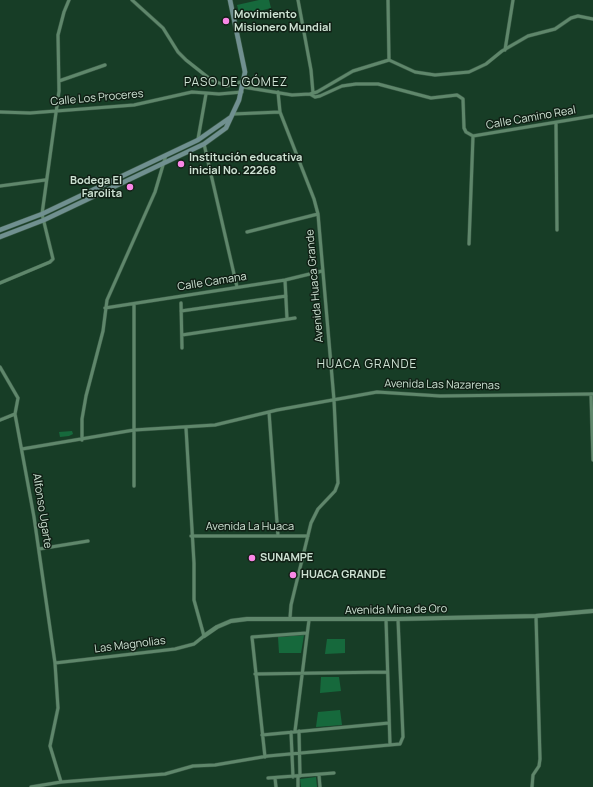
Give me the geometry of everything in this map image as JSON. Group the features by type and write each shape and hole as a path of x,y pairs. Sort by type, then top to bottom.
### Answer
{"main road":[{"path":"0,237 44,220 204,144 226,128 242,92 245,72 230,0"},
{"path":"0,230 42,214 198,140 232,116"}],"street":[{"path":"0,283 51,262 53,258 42,214 45,180 56,111 59,81 58,35 69,0"},
{"path":"132,0 164,28 178,52 210,80 226,86 244,81"},
{"path":"298,0 311,70 312,93 315,97 338,87 356,84 378,84 431,98 457,95 463,99 464,128 466,132 473,136 469,244"},
{"path":"388,0 389,60"},
{"path":"505,50 513,0"},
{"path":"243,86 292,95 312,93 353,71 389,60 415,72 435,75 454,75 469,72 486,64 528,36 555,28 571,18 585,16 593,19"},
{"path":"59,81 105,65"},
{"name":"Calle Los Proceres","path":"0,112 30,113 134,105 192,92 206,94 242,92"},
{"name":"Avenida Huaca Grande","path":"278,92 280,112 314,199 318,214 334,400 338,483 335,491 318,509 311,523 291,605 290,618"},
{"path":"198,140 206,94"},
{"path":"232,116 280,112"},
{"name":"Calle Camino Real","path":"473,136 556,124 593,116"},
{"path":"556,124 557,230"},
{"path":"204,144 237,288"},
{"path":"82,440 82,419 86,396 103,331 105,308 147,213 165,162 166,155"},
{"path":"0,186 45,180"},
{"path":"247,232 318,214"},
{"name":"Calle Camana","path":"105,308 285,280 322,270"},
{"path":"285,280 287,319"},
{"path":"181,311 286,296"},
{"path":"181,303 182,348"},
{"path":"134,304 134,486"},
{"path":"182,335 295,318"},
{"name":"Alfonso Ugarte","path":"0,367 18,398 15,414 39,549 55,663 58,708 50,746 61,782"},
{"name":"Avenida Las Nazarenas","path":"22,449 134,430 164,427 186,428 215,425 269,412 384,392 440,396 592,394"},
{"path":"592,394 593,460"},
{"path":"269,412 278,536"},
{"path":"0,420 15,414"},
{"path":"186,428 191,536 194,563 194,600 204,636"},
{"name":"Avenida La Huaca","path":"191,536 308,536"},
{"path":"39,549 88,541"},
{"name":"Avenida Mina de Oro","path":"204,636 217,626 231,621 247,619 290,618 308,620 536,616 593,611"},
{"path":"532,787 533,775 539,766 540,759 536,616"},
{"path":"386,619 390,745"},
{"path":"31,787 61,782 166,774 194,766 215,765 265,757 400,744 403,739 398,619"},
{"path":"294,777 293,754 295,731 308,620"},
{"path":"265,757 253,635 307,633"},
{"name":"Las Magnolias","path":"55,663 174,648 194,644 204,636"},
{"path":"256,674 387,672"},
{"path":"262,734 389,724"},
{"path":"295,731 300,753 298,787"},
{"path":"268,778 334,773"},
{"path":"319,775 320,787"},
{"path":"275,778 276,787"}],"green space":[{"path":"259,0 269,0 271,8 240,16 237,5"},
{"path":"72,431 73,434 69,436 60,437 59,432"},
{"path":"304,635 301,653 279,653 278,637"},
{"path":"327,639 345,639 345,653 325,654"},
{"path":"321,677 339,677 341,691 320,693"},
{"path":"340,710 342,725 316,727 318,712"},
{"path":"316,777 317,787 301,787 300,779"}],"place":[{"name":"Movimiento Misionero Mundial","path":"226,21"},
{"name":"Institución educativa inicial No. 22268","path":"181,164"},
{"name":"Bodega El Farolita","path":"130,187"},
{"name":"SUNAMPE","path":"252,558"},
{"name":"HUACA GRANDE","path":"293,575"}],"district":[{"name":"PASO DE GÓMEZ","path":"236,83"},
{"name":"HUACA GRANDE","path":"367,365"}]}
